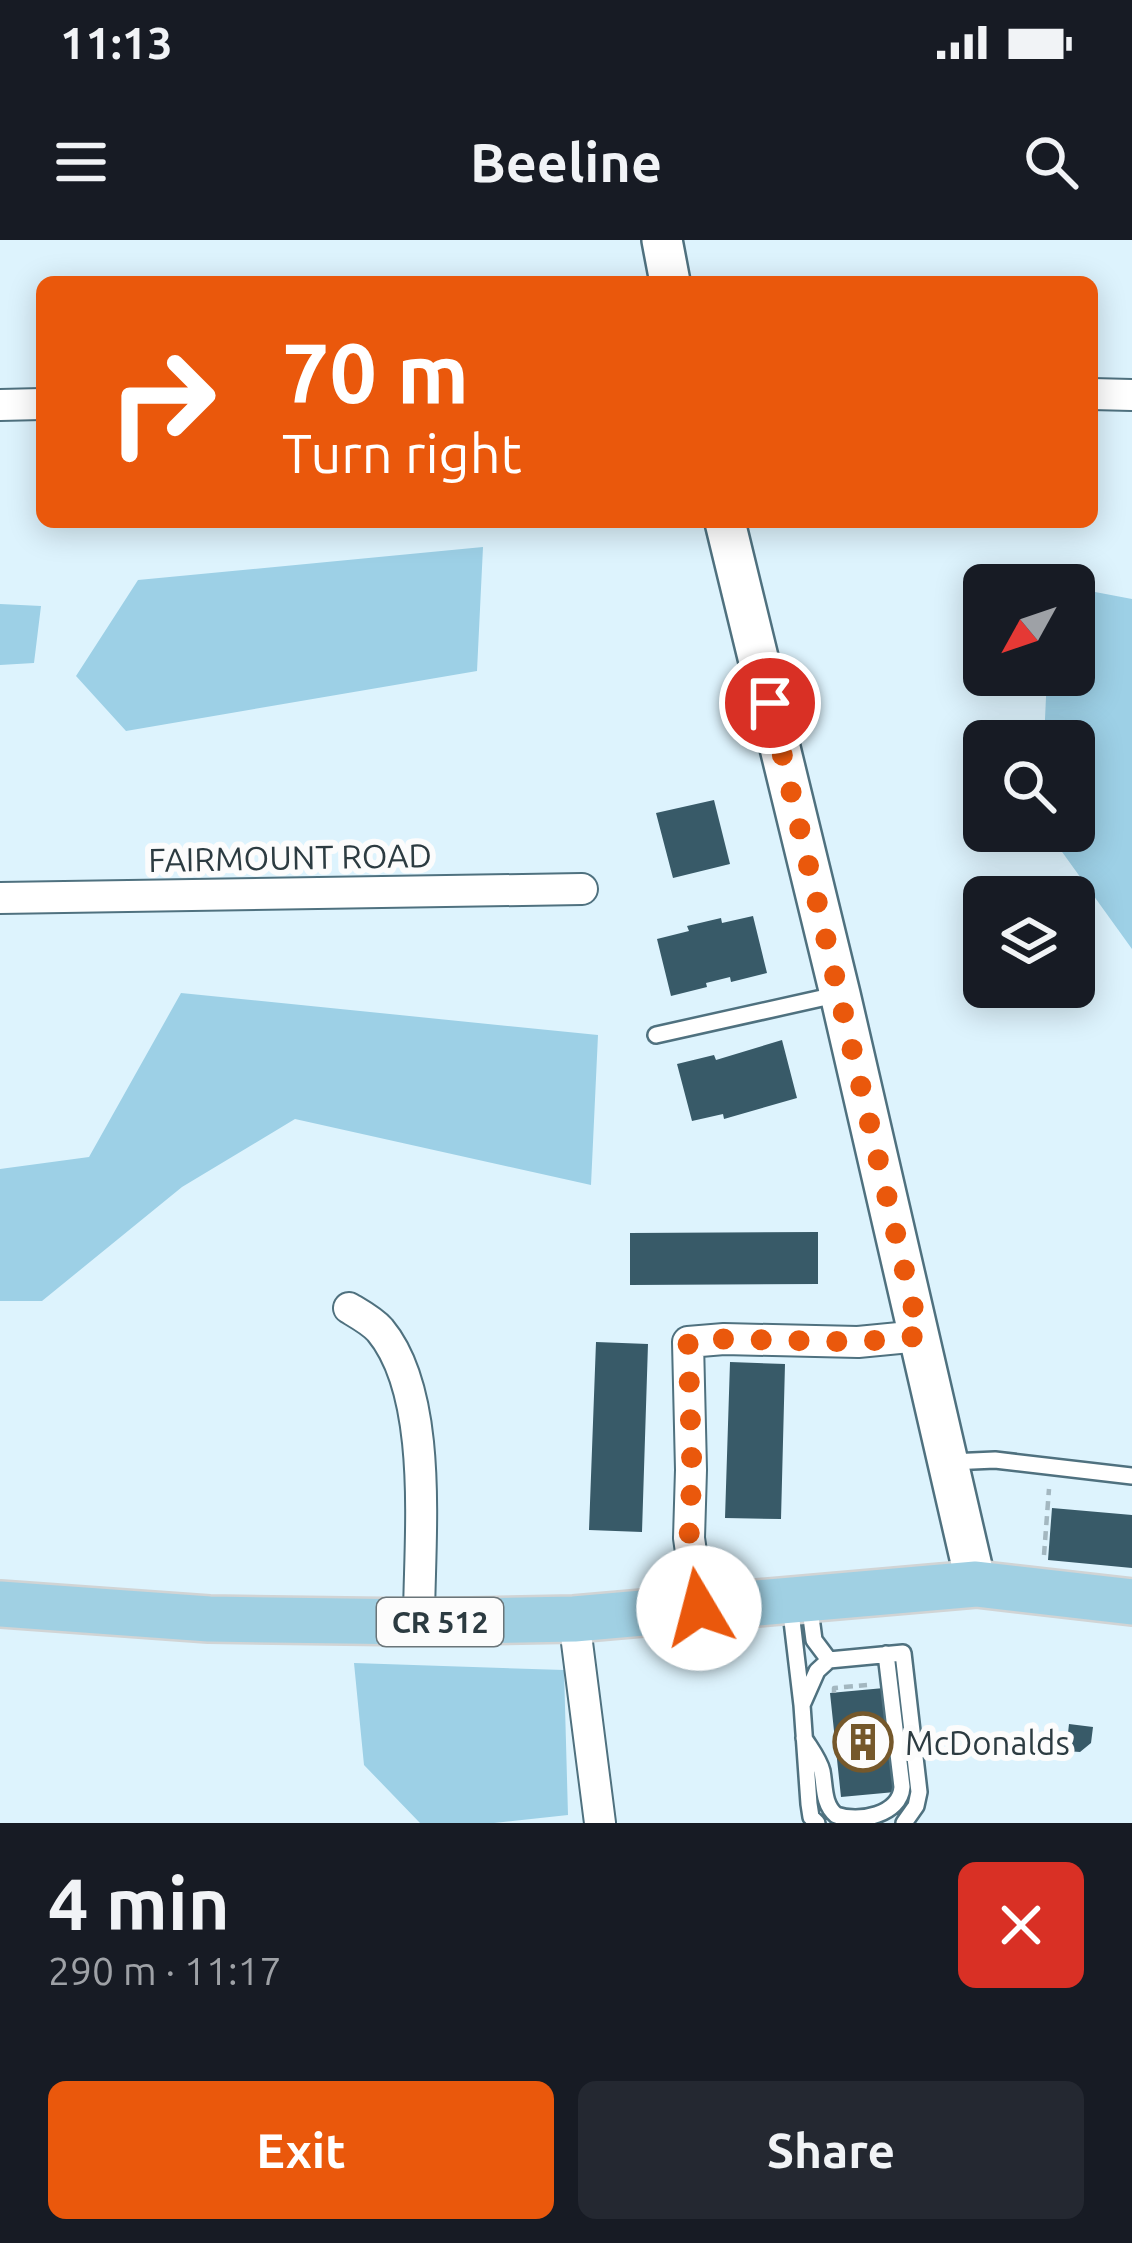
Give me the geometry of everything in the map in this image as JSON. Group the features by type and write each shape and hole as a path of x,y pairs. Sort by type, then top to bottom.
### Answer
{"main road":[{"path":"662,240 669,276"},
{"path":"726,528 976,1584"},
{"name":"CR 512","path":"0,1604 209,1619 419,1622 574,1619 976,1584 1132,1602"}],"street":[{"path":"1098,394 1132,395"},
{"path":"0,405 36,404"},
{"name":"FAIRMOUNT ROAD","path":"0,898 582,889"},
{"path":"349,1308 378,1327 412,1399 418,1443 419,1622"},
{"path":"699,1608 689,1538 688,1342 858,1342 920,1336"},
{"path":"574,1619 600,1823"}],"lane":[{"path":"656,1035 840,994"},
{"path":"950,1462 995,1460 1132,1476"},
{"path":"799,1600 814,1640 829,1660"},
{"path":"799,1600 808,1804 817,1823"},
{"path":"802,1705 817,1671 829,1660 903,1653 920,1792 904,1823"},
{"path":"803,1738 818,1760 825,1797 841,1819 872,1820 898,1804 902,1787 886,1654"}],"path":[{"path":"1044,1561 1051,1466"},
{"path":"834,1693 834,1688 875,1685"}],"shaded area":[{"path":"483,547 477,671 126,731 76,676 138,580"},
{"path":"1095,592 1132,599 1132,949 1095,898 1095,876 1079,876 1062,852 1095,852 1095,720 1045,720 1046,696 1095,696"},
{"path":"0,604 41,606 34,663 0,665"},
{"path":"181,993 598,1035 591,1185 295,1119 182,1187 42,1301 0,1301 0,1169 89,1157"},
{"path":"354,1663 564,1670 568,1815 494,1823 420,1823 364,1765"}],"building":[{"path":"714,800 730,864 673,878 656,813"},
{"path":"753,916 767,973 731,982 730,977 671,996 657,939 689,931 687,926"},
{"path":"782,1040 797,1098 724,1119 723,1114 692,1121 677,1064 714,1055 716,1060"},
{"path":"818,1232 818,1284 630,1285 630,1233"},
{"path":"596,1342 648,1344 642,1532 589,1530"},
{"path":"730,1362 785,1364 781,1519 725,1518"},
{"path":"1052,1508 1132,1515 1132,1568 1048,1560"},
{"name":"McDonalds","path":"884,1688 895,1792 841,1797 830,1693"},
{"path":"1069,1724 1093,1727 1091,1743 1080,1752 1066,1751"}],"place":[{"name":"McDonalds","path":"863,1742"}],"route":[{"path":"699,1608 689,1538 688,1342 858,1342 920,1336 770,703"}]}
